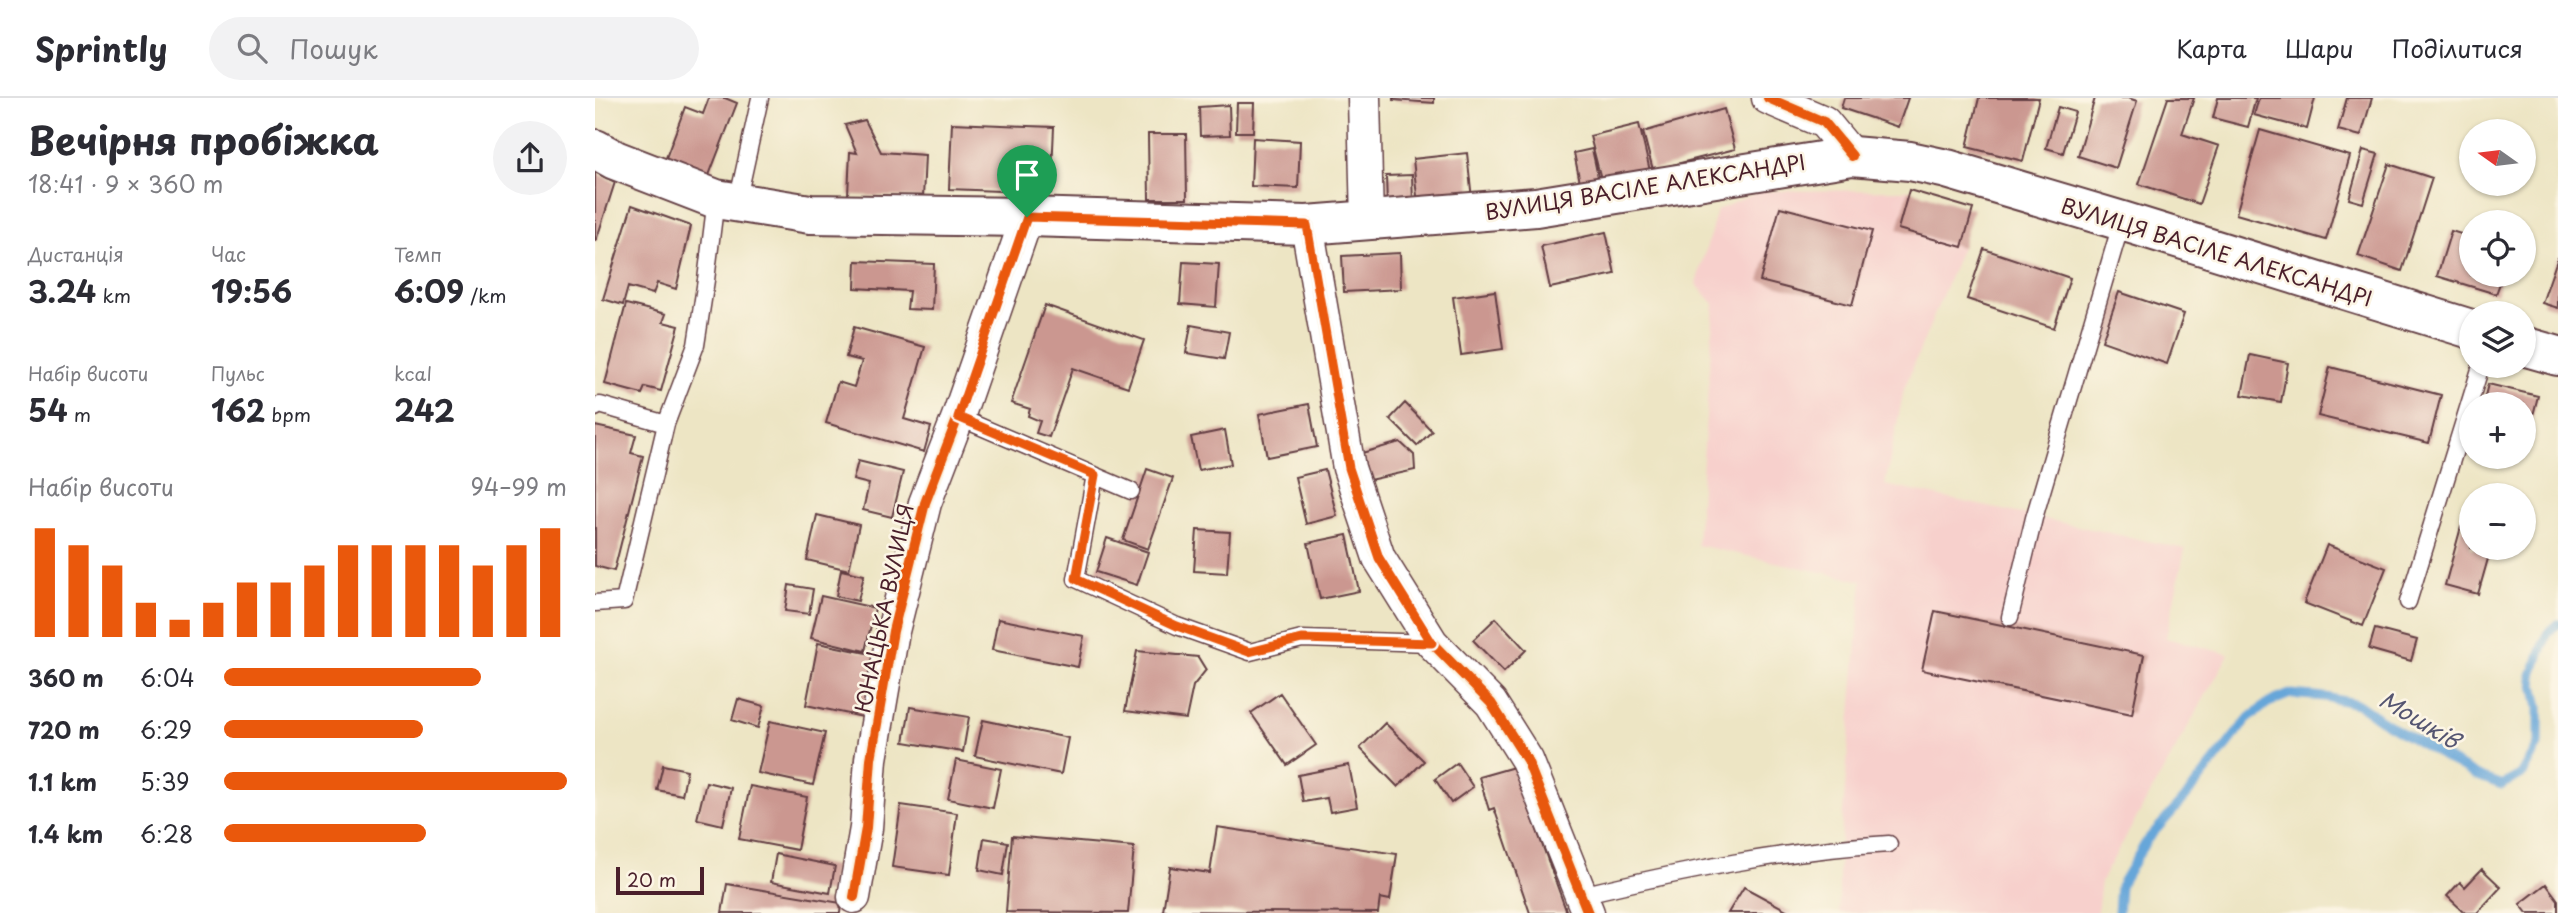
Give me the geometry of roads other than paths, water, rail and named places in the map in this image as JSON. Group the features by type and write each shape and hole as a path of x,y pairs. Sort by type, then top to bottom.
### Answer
{"main road":[{"name":"ВУЛИЦЯ ВАСІЛЕ АЛЕКСАНДРІ","path":"595,149 615,160 726,201 810,214 1307,225 1536,207 1852,156 1910,161 1947,169 2122,221 2459,325"},
{"path":"2536,350 2558,356"}],"street":[{"path":"1364,98 1367,222"},
{"path":"1768,98 1823,122 1852,156"},
{"name":"ЮНАЦЬКА ВУЛИЦЯ","path":"852,905 866,828 871,759 893,631 925,503 958,417 1027,217"},
{"path":"1307,225 1349,468 1379,558 1432,643 1491,703 1527,760 1584,904"}],"lane":[{"path":"595,603 624,601 666,424 696,345 706,280 726,201 760,98"},
{"path":"2010,617 2034,519 2122,221"},
{"path":"2408,603 2477,378"},
{"path":"595,408 600,405 666,424"},
{"path":"958,417 1131,491"},
{"path":"1095,475 1076,579 1177,626 1249,652 1302,639 1432,643"},
{"path":"1584,904 1648,879 1827,849 1889,844"}],"waterway":[{"name":"Мошків","path":"2118,913 2120,886 2147,840 2186,797 2247,720 2268,703 2290,694 2325,697 2358,704 2475,775 2502,785 2522,774 2539,743 2539,707 2532,675 2548,633 2558,624"}]}
